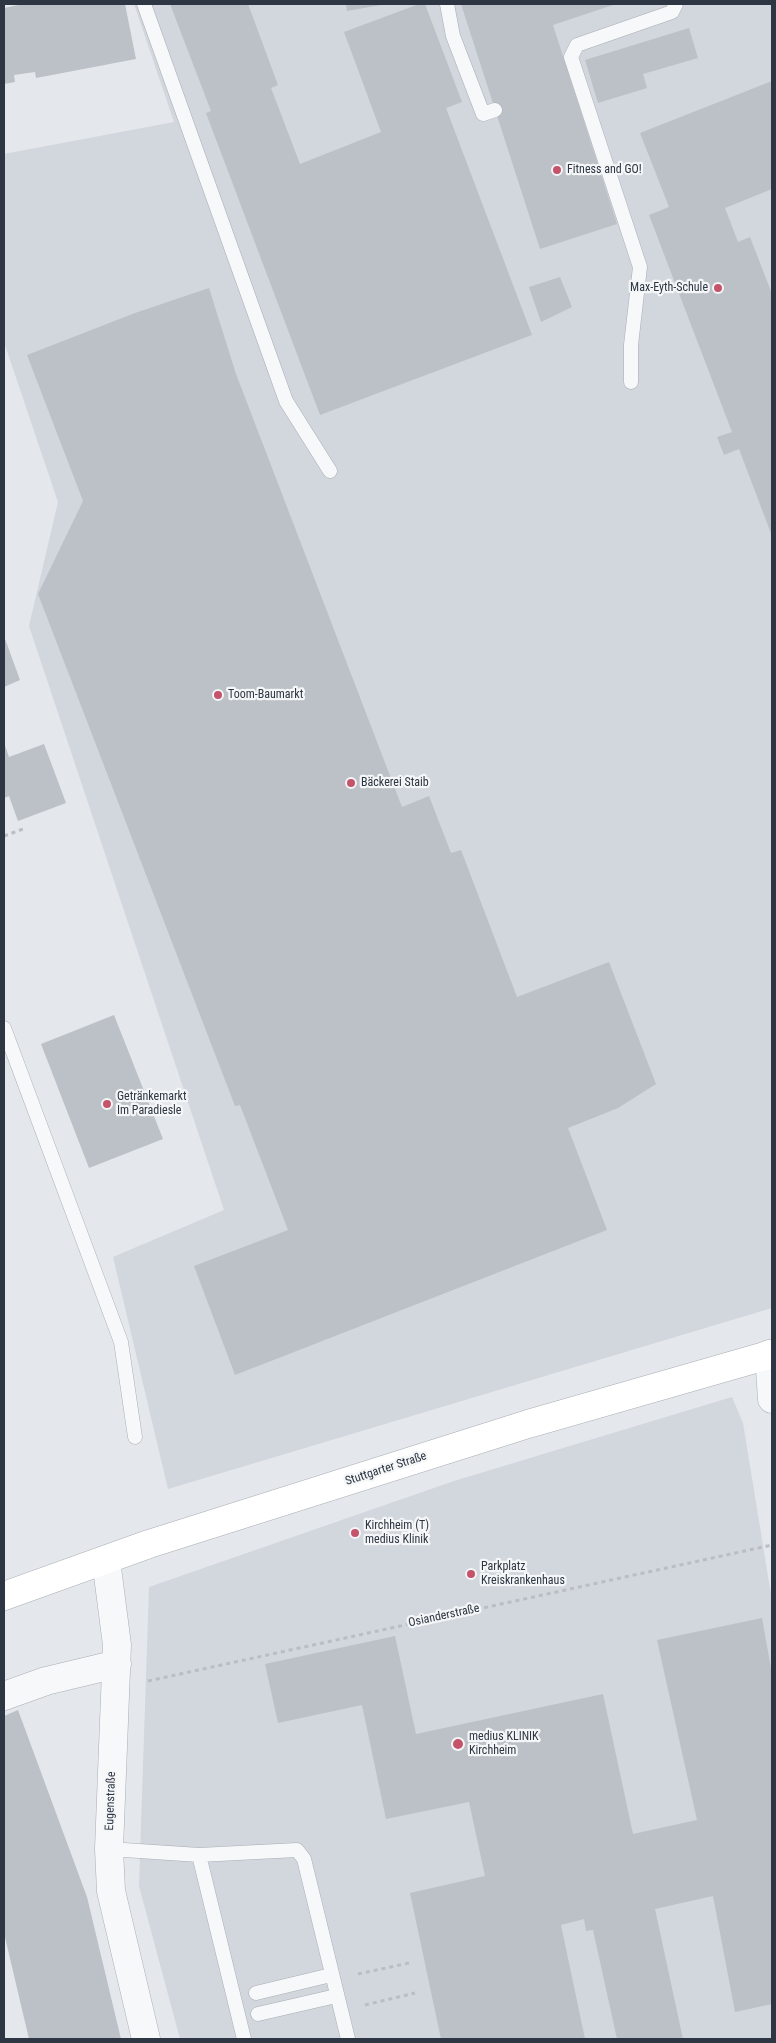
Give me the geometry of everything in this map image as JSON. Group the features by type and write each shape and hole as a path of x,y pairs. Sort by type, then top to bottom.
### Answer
{"main road":[{"name":"Stuttgarter Straße","path":"4,1596 149,1544 528,1424 771,1354"}],"street":[{"path":"771,1354 772,1399"},
{"name":"Eugenstraße","path":"106,1560 117,1645 109,1849 111,1891 146,2039"},
{"path":"4,1696 46,1681 116,1676"}],"lane":[{"path":"144,4 286,401 330,471"},
{"path":"446,4 454,36 484,114 495,110"},
{"path":"631,382 631,345 640,267 577,88 571,57 577,45 672,12 676,4"},
{"path":"4,1028 121,1342 135,1437"},
{"path":"109,1849 199,1855 297,1850 304,1859 348,2039"},
{"path":"199,1855 244,2039"},
{"path":"256,1993 332,1977"},
{"path":"258,2014 336,1996"}],"path":[{"path":"4,836 26,828"},
{"name":"Osianderstraße","path":"116,1676 772,1545"},
{"path":"332,1977 409,1962"},
{"path":"340,2010 415,1993"}],"shaded area":[{"path":"134,4 772,4 772,1308 168,1489 113,1257 224,1210 29,626 58,502 4,342 4,154 174,122"},
{"name":"medius KLINIK Kirchheim","path":"732,1397 743,1423 772,1601 772,2039 180,2039 139,1886 149,1587 454,1481"}],"building":[{"path":"23,4 125,4 136,59 36,78 35,72 14,75 15,82 4,84 4,8"},
{"path":"170,4 248,4 278,85 271,88 300,164 381,132 344,32 419,4 425,4 462,102 446,108 532,335 320,415 206,113 211,111"},
{"path":"346,4 380,4 381,5 347,11"},
{"path":"461,4 616,4 553,25 617,224 540,249"},
{"path":"689,28 698,58 643,74 647,88 598,103 585,60"},
{"name":"Max-Eyth-Schule","path":"772,81 772,189 725,208 738,242 750,237 772,294 772,536 739,449 724,455 717,437 732,432 649,215 669,207 640,133"},
{"path":"560,277 572,307 541,322 529,287"},
{"name":"Toom-Baumarkt","path":"209,288 236,374 402,807 429,796 451,853 461,850 517,997 609,962 656,1084 618,1108 568,1128 607,1230 235,1375 194,1266 288,1230 240,1105 235,1106 38,594 83,501 27,355 135,313"},
{"path":"4,636 20,680 4,687"},
{"path":"4,743 9,757 44,744 66,803 18,821 9,796 4,798"},
{"path":"114,1015 163,1139 89,1168 41,1044"},
{"path":"762,1618 772,1674 772,2004 735,2012 713,1896 655,1909 683,2039 617,2039 593,1930 586,1931 584,1919 561,1925 585,2039 441,2039 410,1893 485,1876 469,1802 386,1819 362,1705 278,1723 265,1664 395,1636 416,1734 603,1694 633,1834 697,1820 657,1640"},
{"path":"18,1710 87,1897 121,2039 29,2039 4,1933 4,1716"}],"place":[{"name":"Fitness and GO!","path":"557,170"},
{"name":"Max-Eyth-Schule","path":"718,288"},
{"name":"Toom-Baumarkt","path":"218,695"},
{"name":"Bäckerei Staib","path":"351,783"},
{"name":"Getränkemarkt Im Paradiesle","path":"107,1104"},
{"name":"Kirchheim (T) medius Klinik","path":"355,1533"},
{"name":"Parkplatz Kreiskrankenhaus","path":"471,1574"},
{"name":"medius KLINIK Kirchheim","path":"458,1744"}]}
